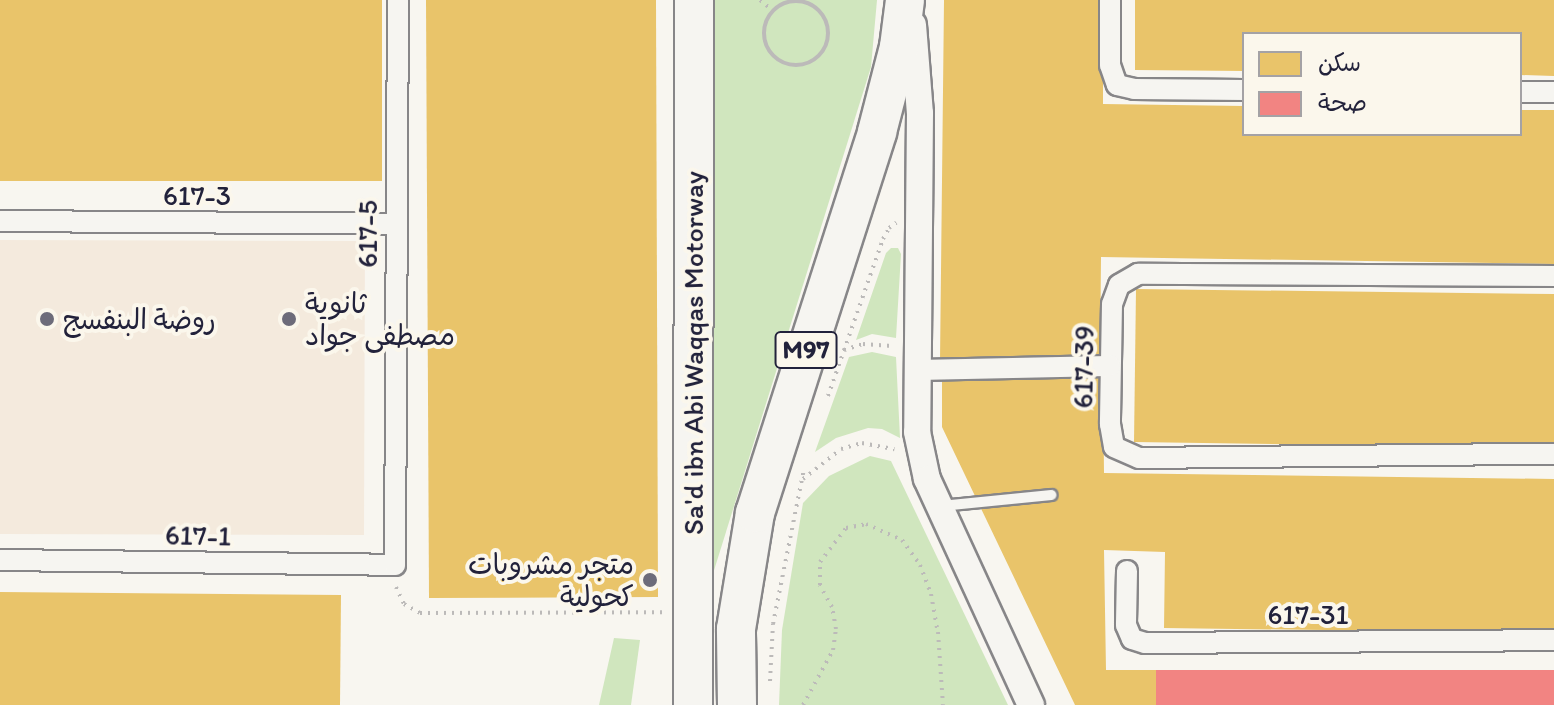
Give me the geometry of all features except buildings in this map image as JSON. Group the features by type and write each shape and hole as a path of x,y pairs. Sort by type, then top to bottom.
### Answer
{"highway":[{"name":"Sa'd ibn Abi Waqqas Motorway","path":"693,705 694,0"},
{"name":"Sa'd ibn Abi Waqqas Motorway","path":"754,698 736,629 755,513 877,132 899,47 905,0"}],"street":[{"name":"617-5","path":"395,565 394,224 398,0"},
{"path":"911,0 920,113 917,432 927,479 1031,705"},
{"path":"1110,0 1110,65 1117,85 1134,89 1242,90"},
{"path":"1522,92 1554,92"},
{"name":"617-3","path":"0,221 394,224"},
{"name":"617-39","path":"1554,276 1138,274 1119,285 1112,304 1110,366 1110,424 1114,447 1139,458 1554,454"},
{"path":"916,370 1110,366"},
{"name":"617-1","path":"0,560 395,565"},
{"name":"617-31","path":"1127,571 1126,625 1132,639 1145,643 1554,640"}],"lane":[{"path":"939,506 1051,495"}],"path":[{"path":"760,0 772,10"},
{"path":"804,1 819,9 828,24 828,41 820,56 805,65 788,66 773,57 764,43 764,25 772,10 787,2 804,1"},
{"path":"823,409 883,239 889,228 905,222"},
{"path":"844,350 863,344 896,347"},
{"path":"801,480 841,449 862,443 889,446 901,453"},
{"path":"754,698 773,624 805,466"},
{"path":"803,705 833,650 836,629 832,607 820,585 820,562 832,542 846,528 866,524 902,540 920,565 931,594 938,632 943,705"},
{"path":"395,565 399,597 420,613 693,612"}],"shaded area":[{"path":"0,240 365,241 364,535 0,534"}],"green space":[{"path":"715,0 877,0 871,67 711,580"},
{"path":"891,248 898,248 901,254 896,338 872,334 856,340 886,253"},
{"path":"872,352 896,357 900,438 882,429 868,428 836,438 815,452 849,357"},
{"path":"870,456 891,461 1008,705 779,705 782,630 803,503 829,476"},
{"path":"614,638 640,640 631,705 599,705"}],"place":[{"name":"روضة البنفسج","path":"47,319"},
{"name":"ثانوية مصطفى جواد","path":"289,319"},
{"name":"متجر مشروبات كحولية","path":"650,580"}]}
